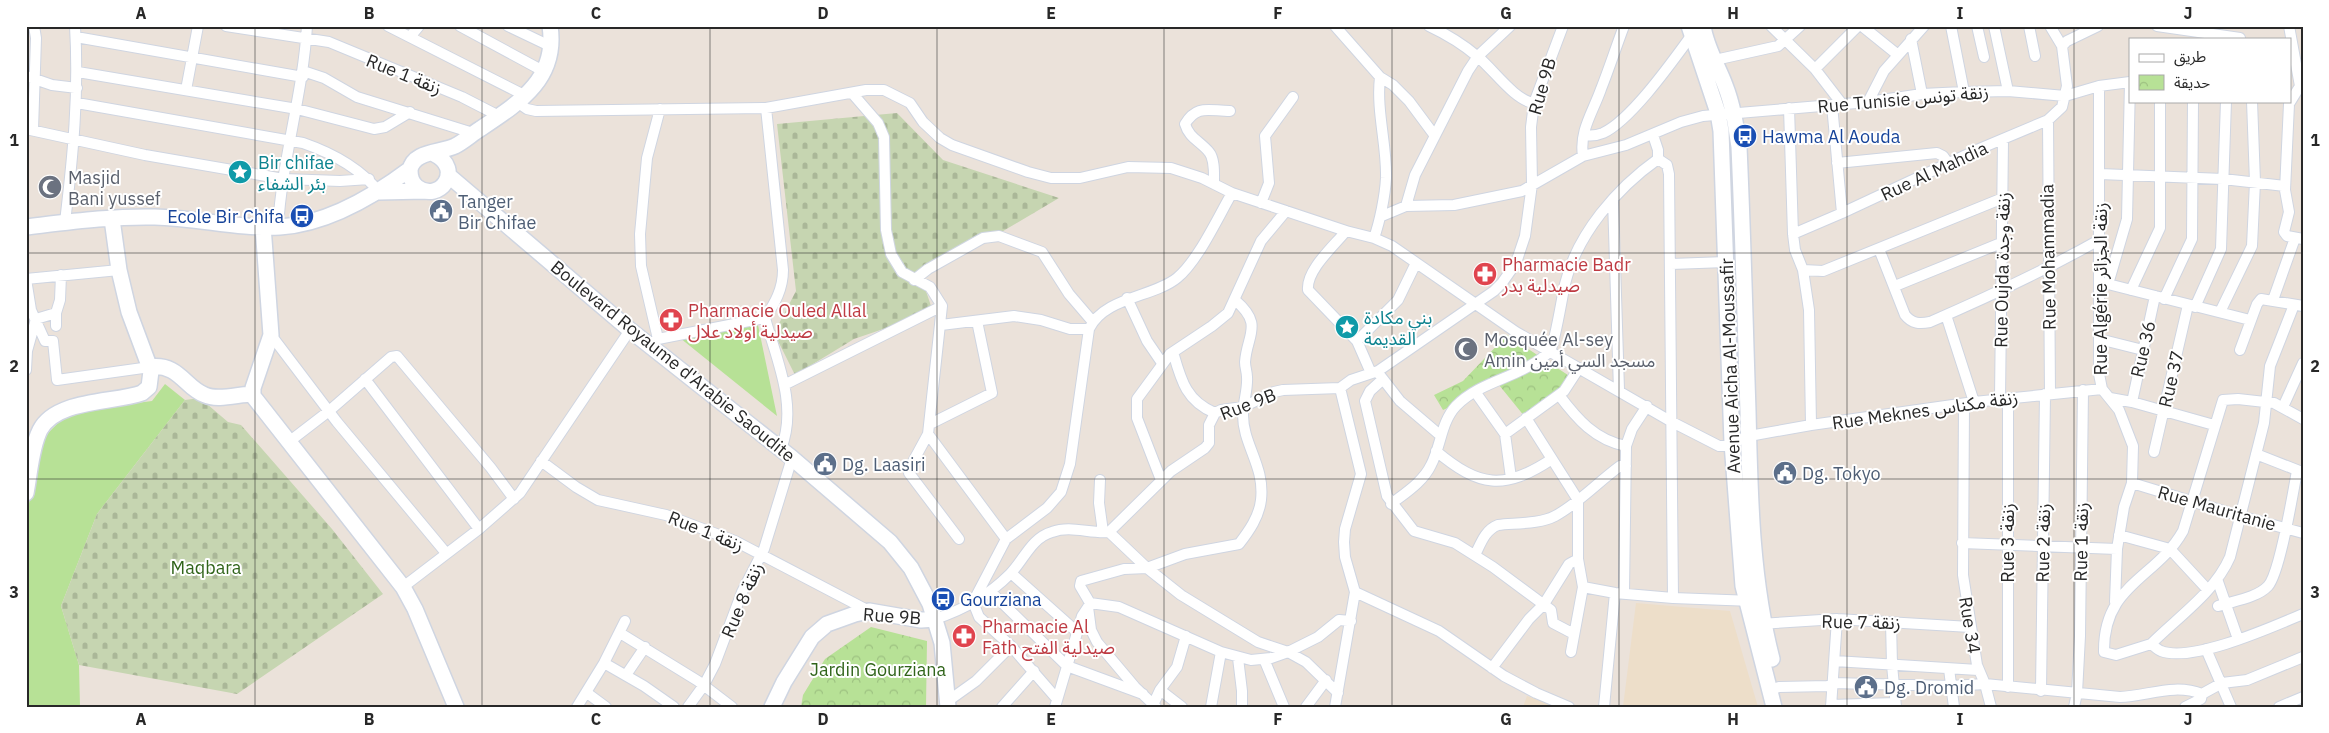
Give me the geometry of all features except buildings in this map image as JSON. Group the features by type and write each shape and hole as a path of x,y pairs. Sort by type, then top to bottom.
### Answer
{"main road":[{"path":"456,146 448,170 434,190 420,189 414,184 410,177 410,169 419,156 434,154 456,146 521,99 545,72 552,47 550,26"},
{"name":"Avenue Aicha Al-Moussafir","path":"1703,26 1707,44 1715,60 1734,114 1739,147 1748,436 1756,579 1752,601"},
{"name":"Avenue Aicha Al-Moussafir","path":"1690,31 1718,114 1726,262 1732,444 1752,601 1774,688 1784,707"},
{"path":"434,154 442,158 448,170"},
{"name":"Boulevard Royaume d'Arabie Saoudite","path":"26,227 112,219 171,218 271,227 316,219 379,192 410,169"},
{"name":"Boulevard Royaume d'Arabie Saoudite","path":"448,170 478,202 530,243 630,330 653,342 890,542 920,583 935,619 942,643 948,704"},
{"name":"Boulevard Royaume d'Arabie Saoudite","path":"379,192 434,190 478,202"},
{"path":"26,494 29,459 40,430 54,415 75,406 145,391 151,380 150,368 129,312 119,270 112,219"},
{"path":"271,227 271,335 253,394 403,587 413,603 456,707"},
{"path":"150,368 160,367 170,370 207,396 253,394"},
{"name":"Rue 9B","path":"772,707 799,656 816,632 844,617 869,611 921,620 935,619"},
{"name":"Avenue Aicha Al-Moussafir","path":"1774,688 1774,707"}],"street":[{"path":"186,90 198,26"},
{"name":"Rue 1 زنقة","path":"226,26 335,44 462,97 499,116"},
{"path":"271,227 284,179 298,109 303,74 306,26"},
{"path":"388,26 521,99 527,109 536,111 766,108 872,89 889,92 910,103 933,133 952,145 1044,176 1080,178 1128,167 1150,166 1171,168 1214,184 1232,193 1346,231 1374,238 1401,251 1516,332 1712,444 1726,446 1732,444"},
{"path":"410,37 419,26"},
{"path":"460,26 545,72"},
{"path":"508,26 552,47"},
{"path":"1335,26 1380,77 1393,85 1408,101 1435,136"},
{"path":"1429,26 1441,29 1478,56 1518,95 1534,103"},
{"path":"1382,216 1406,206 1415,175 1468,71 1478,56 1510,26"},
{"name":"Rue 9B","path":"935,619 948,615 991,592 1011,574 1037,539 1044,535 1065,529 1106,532 1161,480 1209,443 1209,425 1215,413 1221,410 1244,407 1274,392 1340,388 1352,380 1377,375 1494,292 1516,263 1525,236 1532,184 1531,127 1534,103 1563,26"},
{"path":"1583,156 1581,145 1586,123 1601,90 1624,26"},
{"path":"1771,26 1815,70 1837,105 1837,163 1842,213"},
{"path":"1715,60 1778,46 1785,42 1800,26"},
{"path":"1815,70 1858,26"},
{"path":"1862,26 1898,56"},
{"path":"1868,102 1884,71 1924,26"},
{"path":"1951,26 1964,92"},
{"path":"1977,26 1984,57"},
{"path":"1994,26 2008,91"},
{"path":"2029,26 2035,56"},
{"path":"2050,26 2062,46 2066,86 2065,96"},
{"path":"2062,46 2067,41 2098,26"},
{"path":"2157,26 2240,38 2238,26"},
{"path":"32,30 30,129 145,155 284,179 340,181 369,179"},
{"path":"1584,136 1596,136 1604,133 1644,97 1690,31"},
{"path":"65,222 75,138 78,72 76,32 191,57 303,74 328,81 350,95 473,133"},
{"path":"1911,39 1922,94"},
{"path":"2273,300 2299,238 2285,234 2290,207 2285,186 2290,104 2296,98 2302,86 2292,40"},
{"path":"78,72 298,109 374,129 384,127 410,112"},
{"path":"1374,238 1382,216 1381,205 1386,179 1380,77"},
{"path":"30,78 52,85 77,88"},
{"name":"Rue Tunisie زنقة تونس","path":"1406,206 1454,205 1522,191 1583,156 1653,135 1681,122 1718,114 1868,102 1922,94 2008,91 2065,96 2099,86 2129,82"},
{"name":"Rue Algérie زنقة الجزائر","path":"2099,86 2099,240 2104,283 2099,339 2099,374 2102,388 2119,410 2132,438 2132,482 2124,506 2119,535 2115,602 2106,633 2104,651 2106,654 2116,655 2151,644"},
{"path":"852,93 878,123 884,137 886,230 891,254 902,272 930,287 942,306 929,429 909,473 959,539"},
{"name":"Rue Al Mahdia","path":"1793,234 1948,163 2048,120 2062,107 2065,96"},
{"path":"1261,203 1269,184 1265,136 1293,97"},
{"path":"2130,102 2130,175 2125,231 2104,283 2250,320"},
{"path":"2131,290 2160,228 2160,102"},
{"name":"Rue 36","path":"2132,402 2143,350 2160,297 2191,242 2192,102"},
{"name":"Rue 37","path":"2154,452 2191,306 2221,249 2226,102"},
{"path":"2220,312 2251,252 2255,182 2252,102"},
{"path":"77,103 291,140 319,149 347,163 369,179 379,192"},
{"path":"660,110 647,158 640,234 641,266 653,342 765,318 781,288 783,270 766,108"},
{"path":"1789,108 1793,234 1803,270 1809,310 1811,425"},
{"path":"1214,184 1214,170 1210,153 1187,132 1185,124 1191,114 1197,110 1230,111"},
{"name":"Rue Mohammadia","path":"2048,120 2048,394"},
{"path":"1604,133 1610,149"},
{"path":"1653,135 1658,150 1658,159"},
{"name":"Rue Oujda زنقة وجدة","path":"2003,140 2004,399"},
{"path":"1837,163 1937,153 1943,156 1948,163"},
{"path":"1391,504 1426,474 1448,418 1456,406 1476,393 1531,367 1550,351 1566,281 1573,260 1585,237 1613,200 1658,159"},
{"path":"1658,159 1667,164 1669,174 1674,598"},
{"path":"2100,174 2223,179 2285,186"},
{"path":"941,325 1014,316 1041,320 1070,329 1091,325 1127,298 1162,287 1180,276 1190,264 1232,193"},
{"path":"1803,270 1822,271 2003,198"},
{"path":"1613,200 1619,390"},
{"path":"1161,480 1139,425 1136,404 1140,392 1173,352 1222,319 1235,300 1243,277 1261,241 1286,211"},
{"path":"1346,231 1315,268 1308,290 1357,342 1377,375 1400,401 1441,436"},
{"path":"914,280 983,238 999,236 1042,252 1091,325 1073,446 1062,492 1048,508 1006,539 973,602 979,617 1011,646 1034,671 1056,703"},
{"path":"1878,249 1906,315 1912,322 1930,322 2049,268 2099,240"},
{"path":"1895,286 2002,243"},
{"path":"1357,342 1398,300 1416,262"},
{"path":"1671,264 1726,262"},
{"path":"119,270 26,279 30,303 45,341 53,341 57,380 150,368"},
{"path":"56,326 56,313 60,302 61,275"},
{"path":"1127,298 1146,341 1162,363"},
{"path":"2240,350 2250,320 2261,299 2300,304 2270,366 2264,423 2230,556 2217,579 2151,644 2161,651 2176,652 2206,649 2303,614"},
{"path":"1186,636 1177,667 1160,690 1154,706 1093,635 1089,605 1080,586 1082,581 1124,569 1147,568 1186,554 1239,544 1255,521 1261,502 1261,477 1243,418 1247,377 1245,364 1253,333 1251,322 1243,308 1235,300"},
{"path":"784,385 942,306"},
{"path":"36,319 56,313"},
{"name":"Rue 34","path":"1946,315 1969,403 1962,543 1970,627 1978,670 1985,684 1991,707"},
{"name":"Rue 8 زنقة","path":"688,707 704,685 726,637 742,592 761,556 787,454 788,419 784,385 765,318"},
{"path":"26,370 27,351 36,319"},
{"path":"929,429 992,392 977,321"},
{"path":"403,587 479,529 514,499 630,330"},
{"path":"271,335 329,411 446,553"},
{"path":"2099,339 2143,350"},
{"path":"1173,352 1186,390 1201,407 1215,413"},
{"path":"290,441 329,411 390,357 398,358 514,499"},
{"path":"2283,408 2303,363"},
{"path":"1505,434 1559,395 1567,387 1579,368"},
{"path":"1377,375 1365,401 1387,496 1391,504 1414,531 1421,535 1449,541 1475,555 1544,604 1553,613 1554,623 1574,634"},
{"path":"365,379 479,529"},
{"path":"1335,707 1355,592 1346,557 1345,529 1361,474 1340,388"},
{"name":"Rue Meknes زنقة مكناس","path":"1732,444 1748,436 1811,425 1969,403 2102,388"},
{"name":"Rue 1 زنقة","path":"2074,707 2077,693 2080,636 2083,390"},
{"path":"1476,393 1505,434 1511,478"},
{"name":"Rue 2 زنقة","path":"2041,691 2042,545 2048,394"},
{"path":"1559,395 1586,427 1606,440 1626,446"},
{"path":"2110,398 2164,410 2214,425"},
{"name":"Rue 3 زنقة","path":"2004,399 2008,687"},
{"path":"2115,602 2170,549 2183,531 2222,400 2238,399 2267,402 2303,419"},
{"path":"1604,707 1620,593 1626,446 1632,428 1647,406"},
{"path":"1526,418 1578,500 1578,559 1583,587 1571,652"},
{"path":"929,429 1006,539"},
{"path":"1436,451 1472,477 1484,481 1511,478 1528,473 1552,459"},
{"path":"2221,605 2247,598 2269,586 2300,472 2256,454"},
{"name":"Rue 1 زنقة","path":"541,460 568,482 598,500 675,518 735,541 869,611"},
{"path":"1475,555 1485,534 1492,528 1498,525 1555,516 1620,466 1626,466"},
{"path":"1100,480 1099,503 1106,532 1181,595 1258,642 1288,652 1306,662 1338,693"},
{"name":"Rue Mauritanie","path":"2132,482 2240,516 2303,533"},
{"path":"2119,535 2170,549 2207,589"},
{"path":"1962,543 2117,548"},
{"path":"1492,668 1529,618 1544,604 1569,564 1578,559"},
{"path":"1011,574 1077,632"},
{"path":"2217,579 2221,605 2238,639"},
{"path":"1583,587 1620,593 1674,598 1752,601"},
{"path":"991,592 1067,666 1143,694"},
{"path":"1355,592 1439,631 1523,687 1569,707"},
{"path":"1089,605 1119,607 1221,652 1251,660 1288,652 1318,637 1339,620 1351,621"},
{"path":"1056,703 1077,632 1089,605"},
{"path":"1837,620 1831,706 1895,705 1891,622"},
{"name":"Rue 7 زنقة","path":"1757,624 1837,620 1970,627"},
{"path":"577,707 604,663 625,621"},
{"path":"620,633 704,685 732,707"},
{"path":"948,704 1011,646"},
{"path":"626,675 645,647"},
{"path":"2206,649 2231,707"},
{"path":"1211,707 1221,652"},
{"path":"1774,688 1828,686 1833,683 1952,686 1985,684 2041,691 2077,693 2132,702 2149,691 2185,690 2202,694 2222,683 2247,680 2303,657"},
{"path":"1238,658 1242,707"},
{"path":"1264,658 1284,707"},
{"path":"1835,661 1978,670"},
{"path":"604,663 626,675 674,707"},
{"path":"1950,668 1954,707"},
{"path":"1002,707 1034,671"},
{"path":"1306,707 1326,680"},
{"path":"1160,690 1182,707"},
{"path":"587,693 606,707"},
{"path":"2185,707 2201,699 2202,694"},
{"path":"2279,707 2303,697"}],"shaded area":[{"path":"1636,603 1730,611 1758,707 1623,707"},
{"path":"1527,696 1559,707 1523,707"}],"green space":[{"path":"897,113 943,160 1059,198 922,279 933,312 854,339 795,375 774,333 796,291 777,124"},
{"path":"758,325 777,416 680,338"},
{"path":"1507,335 1574,379 1529,422 1499,385 1443,410 1434,395 1463,381"},
{"path":"165,384 185,400 97,514 61,606 79,665 80,707 26,707 26,523 37,452 49,432 69,412 152,401"},
{"name":"Maqbara","path":"200,398 228,422 241,425 332,529 383,594 237,694 79,665 61,606 97,514 185,400"},
{"name":"Jardin Gourziana","path":"871,627 927,641 926,707 801,707 803,695 825,659"}],"place":[{"name":"Hawma Al Aouda","path":"1745,136"},
{"name":"Bir chifae بئر الشفاء","path":"240,172"},
{"name":"Masjid Bani yussef","path":"50,187"},
{"name":"Tanger Bir Chifae","path":"441,211"},
{"name":"Ecole Bir Chifa","path":"302,216"},
{"name":"Pharmacie Badr صيدلية بدر","path":"1485,274"},
{"name":"Pharmacie Ouled Allal صيدلية أولاد علال","path":"671,320"},
{"name":"بني مكادة القديمة","path":"1347,327"},
{"name":"Mosquée Al-sey Amin مسجد السي أمين","path":"1466,349"},
{"name":"Dg. Laasiri","path":"825,464"},
{"name":"Dg. Tokyo","path":"1785,473"},
{"name":"Gourziana","path":"943,599"},
{"name":"Pharmacie Al Fath صيدلية الفتح","path":"964,636"},
{"name":"Dg. Dromid","path":"1866,687"}]}
